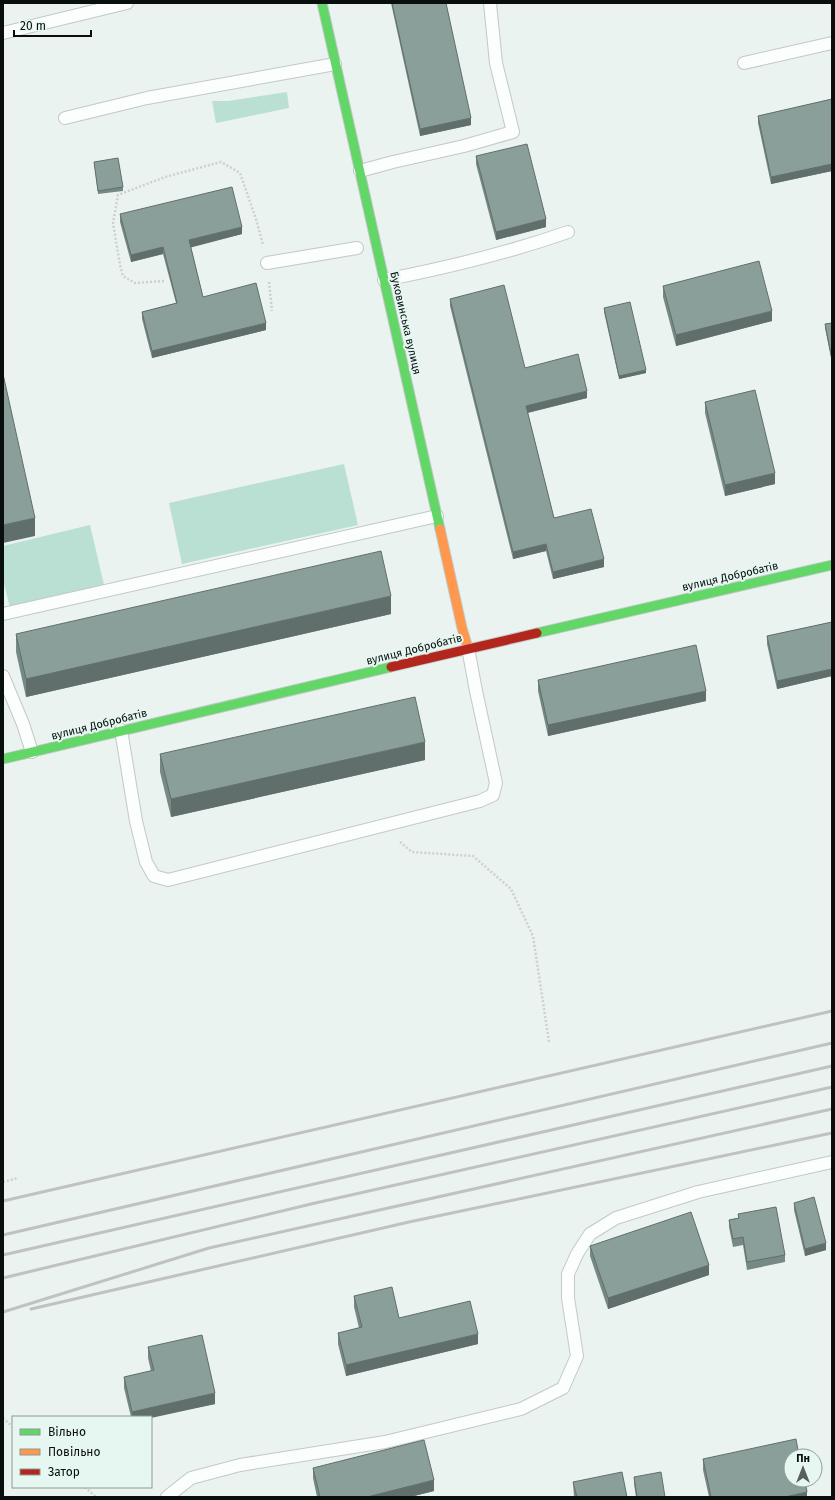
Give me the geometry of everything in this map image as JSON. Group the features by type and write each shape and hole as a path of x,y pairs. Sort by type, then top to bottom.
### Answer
{"street":[{"name":"Буковинська вулиця","path":"322,3 462,628 468,648"},
{"name":"вулиця Добробатів","path":"3,759 468,648 832,565"}],"lane":[{"path":"3,33 127,3"},
{"path":"360,171 464,146 513,132 496,63 490,3"},
{"path":"744,63 832,43"},
{"path":"65,118 147,98 335,64"},
{"path":"384,280 416,274 523,247 568,232"},
{"path":"267,263 357,248"},
{"path":"3,614 437,516"},
{"path":"121,730 136,821 146,862 154,876 168,880 480,801 493,795 496,783 468,648"},
{"path":"3,676 23,724 32,752"},
{"path":"167,1497 191,1478 240,1466 385,1442 521,1409 563,1388 577,1356 568,1298 568,1274 590,1234 616,1218 698,1192 832,1162"}],"path":[{"path":"164,281 135,283 123,276 113,222 118,195 165,176 221,162 240,173 256,219 267,263 272,311"},
{"path":"381,825 412,852 473,856 511,889 533,936 549,1042"},
{"path":"3,1182 18,1178"},
{"path":"3,1418 12,1426"},
{"path":"86,1488 96,1497"}],"green space":[{"path":"287,92 289,108 216,123 212,101 228,101"},
{"path":"344,464 358,525 182,564 169,503"},
{"path":"90,525 104,585 10,608 3,580 3,546"}],"building":[{"path":"392,3 446,3 471,118 420,129"},
{"path":"832,99 832,164 771,177 758,116"},
{"path":"527,144 546,219 496,232 476,156"},
{"path":"118,158 123,187 98,191 94,162"},
{"path":"232,187 242,227 189,240 203,297 256,283 266,323 152,351 142,312 177,303 163,247 131,255 120,214"},
{"path":"759,261 772,311 676,335 663,286"},
{"path":"504,285 525,368 578,354 587,391 526,406 554,518 591,509 604,559 553,572 546,544 513,552 450,299"},
{"path":"630,302 646,370 619,376 604,308"},
{"path":"832,323 832,359 825,324"},
{"path":"3,374 35,518 3,525"},
{"path":"755,390 775,473 725,485 705,402"},
{"path":"381,551 391,596 26,679 16,634"},
{"path":"832,622 832,669 777,681 767,636"},
{"path":"696,645 706,691 548,725 538,680"},
{"path":"415,697 425,742 171,799 160,754"},
{"path":"814,1197 826,1243 805,1249 794,1203"},
{"path":"776,1207 785,1255 747,1262 743,1237 733,1239 729,1220 739,1218 738,1214"},
{"path":"691,1212 709,1265 608,1298 590,1246"},
{"path":"392,1287 399,1318 470,1301 478,1334 346,1365 338,1333 362,1327 354,1296"},
{"path":"202,1335 215,1393 132,1412 124,1377 154,1370 148,1347"},
{"path":"796,1439 798,1448 783,1448 783,1488 806,1488 807,1492 785,1497 711,1497 703,1459"},
{"path":"424,1440 434,1480 367,1497 320,1497 313,1468"},
{"path":"622,1472 627,1497 577,1497 573,1482"},
{"path":"661,1472 665,1497 637,1497 634,1477"}],"railway":[{"path":"3,1201 832,1011"},
{"path":"3,1235 832,1043"},
{"path":"3,1255 832,1066"},
{"path":"3,1278 311,1204 832,1087"},
{"path":"3,1312 209,1248 832,1109"},
{"path":"31,1309 409,1222 832,1133"}],"traffic: fast":[{"path":"322,3 440,529"},
{"path":"537,633 832,565"},
{"path":"3,759 391,667"}],"traffic: slow":[{"path":"440,529 462,628 468,648"}],"traffic: jam":[{"path":"391,667 537,633"}]}
